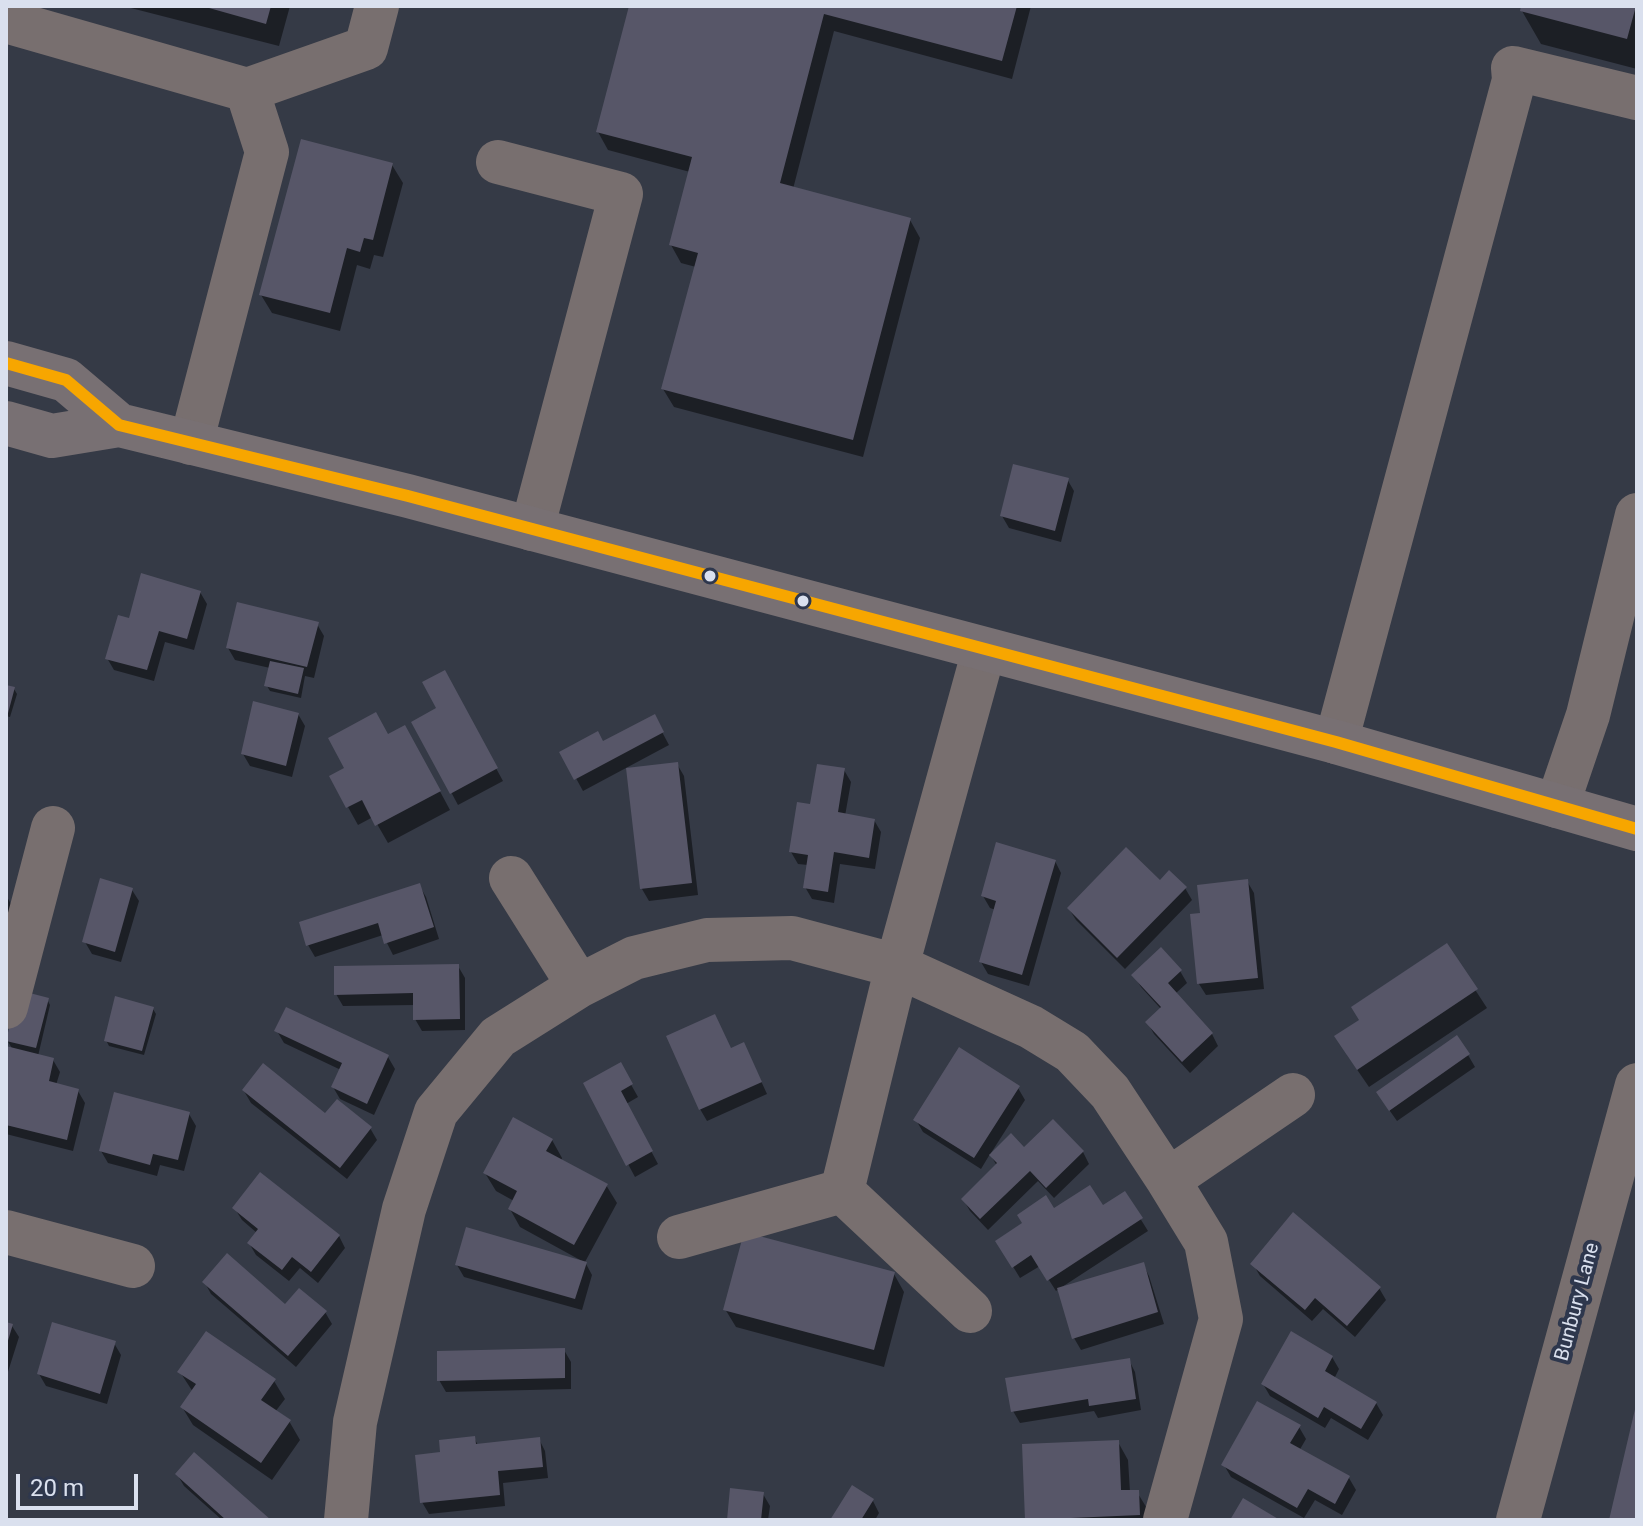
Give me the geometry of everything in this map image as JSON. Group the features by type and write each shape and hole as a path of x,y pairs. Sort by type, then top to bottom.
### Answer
{"main road":[{"path":"6,363 66,380 119,425"},
{"path":"6,423 52,436 119,425 532,529 1336,742 1637,829"}],"street":[{"path":"6,21 247,90 366,48 377,6"},
{"path":"1336,742 1514,80 1513,68 1637,98"},
{"path":"191,443 267,152 247,90"},
{"path":"498,162 621,194 532,529"},
{"path":"1557,806 1588,715 1637,515"},
{"path":"842,1191 897,966 984,650"},
{"path":"6,1007 53,828"},
{"path":"511,878 579,986"},
{"path":"346,1520 355,1422 404,1209 436,1112 498,1037 579,986 634,958 707,940 792,938 897,966 1031,1027 1072,1052 1110,1092 1168,1180 1206,1242 1221,1319 1165,1520"},
{"name":"Bunbury Lane","path":"1518,1520 1637,1085"},
{"path":"1168,1180 1293,1095"},
{"path":"679,1237 842,1191"},
{"path":"842,1191 970,1311"},
{"path":"6,1232 133,1266"}],"building":[{"path":"202,6 271,6 266,24"},
{"path":"629,6 1017,6 1002,61 824,14 780,183 911,218 853,440 661,389 698,253 669,245 692,157 596,132"},
{"path":"1521,6 1636,6 1627,39 1520,11"},
{"path":"301,139 393,163 373,240 364,238 360,252 347,248 330,313 259,295"},
{"path":"1013,464 1069,478 1055,531 1000,516"},
{"path":"141,573 201,591 187,639 159,631 147,670 105,659 118,615 129,618"},
{"path":"237,602 319,622 307,667 226,648"},
{"path":"270,661 304,668 298,694 264,686"},
{"path":"445,670 498,768 450,794 411,722 436,708 422,682"},
{"path":"6,685 15,687 7,717 6,717"},
{"path":"253,701 299,713 286,766 241,754"},
{"path":"376,712 388,734 405,725 441,791 375,826 362,800 346,808 329,776 344,768 328,738"},
{"path":"655,714 664,732 574,780 559,752 598,731 603,741"},
{"path":"678,762 692,883 640,889 626,768"},
{"path":"817,764 845,768 838,812 875,819 869,858 834,852 828,892 803,888 808,855 789,852 797,802 810,804"},
{"path":"996,842 1056,860 1022,975 979,962 996,901 981,896"},
{"path":"1126,847 1160,880 1169,870 1187,887 1117,958 1067,908"},
{"path":"100,878 133,888 115,952 82,942"},
{"path":"1248,879 1258,978 1197,984 1190,914 1200,913 1197,885"},
{"path":"420,883 434,927 384,944 378,923 306,946 299,922"},
{"path":"1447,943 1478,989 1357,1070 1334,1036 1359,1020 1351,1007"},
{"path":"1161,947 1182,970 1168,983 1213,1033 1182,1062 1145,1022 1161,1007 1131,975"},
{"path":"459,964 460,1019 413,1020 413,993 334,995 334,966"},
{"path":"18,990 49,998 36,1048 6,1041"},
{"path":"115,996 154,1007 142,1051 104,1041"},
{"path":"286,1007 389,1055 367,1104 331,1087 342,1063 274,1031"},
{"path":"715,1014 731,1048 744,1042 762,1082 699,1110 666,1036"},
{"path":"1457,1035 1470,1054 1389,1111 1376,1092"},
{"path":"6,1046 54,1058 49,1081 79,1089 67,1140 6,1125"},
{"path":"959,1047 1020,1086 974,1158 913,1120"},
{"path":"621,1062 633,1084 621,1091 653,1151 626,1166 583,1083"},
{"path":"263,1063 325,1113 337,1099 372,1127 340,1168 242,1090"},
{"path":"114,1092 190,1112 178,1160 153,1154 150,1165 99,1151"},
{"path":"513,1117 553,1139 546,1151 608,1184 574,1245 508,1209 517,1191 483,1173"},
{"path":"1053,1119 1084,1151 1046,1188 1030,1171 980,1219 961,1199 997,1163 989,1155 1011,1133 1024,1147"},
{"path":"260,1172 340,1235 311,1272 292,1257 282,1270 247,1243 258,1229 232,1208"},
{"path":"1090,1185 1103,1205 1125,1191 1143,1218 1047,1281 1031,1255 1012,1268 995,1241 1022,1223 1017,1215 1046,1195 1054,1208"},
{"path":"1293,1212 1381,1287 1347,1326 1315,1298 1305,1310 1250,1264"},
{"path":"466,1227 587,1262 575,1299 455,1265"},
{"path":"744,1232 895,1272 874,1350 723,1310"},
{"path":"227,1253 285,1304 299,1288 327,1311 288,1356 202,1282"},
{"path":"1144,1262 1158,1312 1072,1339 1057,1288"},
{"path":"6,1322 13,1324 7,1344 6,1344"},
{"path":"52,1322 116,1341 100,1394 37,1374"},
{"path":"206,1331 276,1379 261,1400 291,1420 261,1463 180,1407 196,1384 177,1372"},
{"path":"1291,1331 1333,1356 1325,1371 1377,1402 1361,1429 1324,1407 1318,1418 1261,1384"},
{"path":"565,1348 565,1378 437,1381 437,1351"},
{"path":"1130,1358 1136,1399 1089,1406 1088,1399 1011,1412 1005,1378"},
{"path":"1257,1401 1301,1425 1290,1443 1350,1476 1335,1504 1308,1489 1297,1508 1221,1465"},
{"path":"1636,1405 1637,1520 1609,1520"},
{"path":"475,1436 476,1444 540,1437 543,1467 498,1471 500,1495 420,1503 415,1455 440,1452 439,1440"},
{"path":"1119,1440 1121,1490 1139,1490 1140,1515 1025,1520 1022,1444"},
{"path":"194,1452 271,1520 226,1520 175,1474"},
{"path":"852,1485 874,1499 861,1520 830,1520"},
{"path":"730,1488 764,1492 761,1520 727,1520"},
{"path":"1243,1498 1280,1520 1230,1520"}],"transit line":[{"path":"6,363 66,380 119,425 408,496 1336,742 1637,829"}]}
